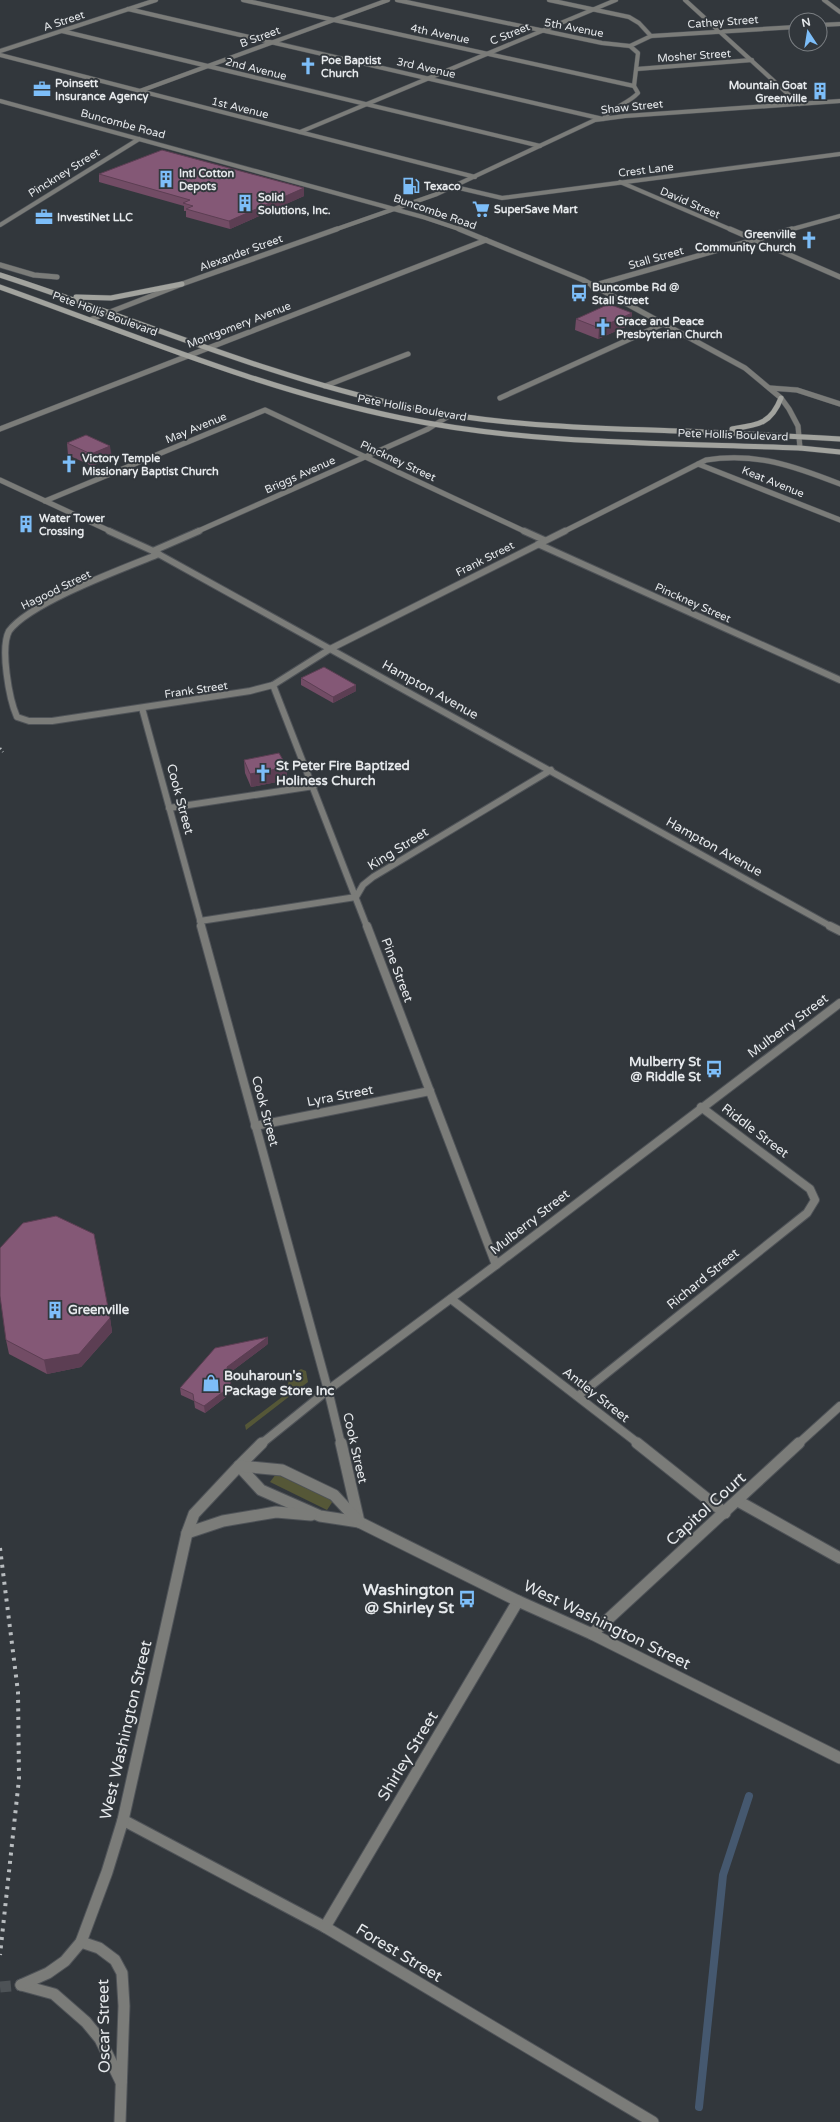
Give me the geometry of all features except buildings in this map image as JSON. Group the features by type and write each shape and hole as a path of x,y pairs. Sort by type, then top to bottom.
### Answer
{"main road":[{"name":"Pete Hollis Boulevard","path":"0,275 207,348 325,386 409,406 452,414 569,427 718,432 840,439"},
{"path":"57,294 103,299 182,284"},
{"name":"Pete Hollis Boulevard","path":"0,287 302,395 395,417 545,438 800,448 840,452"},
{"path":"718,432 764,422 777,412 781,398"}],"street":[{"name":"A Street","path":"0,51 156,0"},
{"name":"4th Avenue","path":"243,0 634,86"},
{"name":"B Street","path":"140,91 388,0"},
{"name":"5th Avenue","path":"397,0 543,31 630,46"},
{"path":"549,0 594,9 635,20 650,36 630,46 638,53 634,86 638,91 635,97 606,113 603,119"},
{"name":"C Street","path":"300,132 616,0"},
{"path":"685,0 799,104"},
{"path":"824,0 840,12"},
{"name":"3rd Avenue","path":"128,9 603,119"},
{"path":"828,25 840,24"},
{"name":"Cathey Street","path":"650,36 788,28"},
{"name":"2nd Avenue","path":"62,31 540,146"},
{"name":"1st Avenue","path":"0,55 476,177"},
{"name":"Mosher Street","path":"637,69 752,60"},
{"name":"Buncombe Road","path":"0,101 397,209 486,240 592,286 745,368 781,398 798,426 800,448"},
{"path":"838,101 840,105"},
{"name":"Shaw Street","path":"397,209 455,187 586,124 603,119 838,101"},
{"name":"Pinckney Street","path":"0,225 139,139"},
{"name":"Crest Lane","path":"455,187 502,198 840,154"},
{"name":"David Street","path":"620,182 840,277"},
{"name":"Alexander Street","path":"92,319 182,284 397,209"},
{"name":"Stall Street","path":"592,286 840,216"},
{"name":"Montgomery Avenue","path":"0,429 486,240"},
{"path":"0,266 34,275 57,277"},
{"path":"500,398 663,324"},
{"path":"325,386 408,354"},
{"path":"770,388 783,387 797,389 840,404"},
{"name":"Pinckney Street","path":"265,410 365,458 544,540"},
{"name":"May Avenue","path":"45,500 265,410"},
{"name":"Briggs Avenue","path":"156,552 438,424 452,414"},
{"name":"Frank Street","path":"142,708 230,696 273,685 330,649 544,540 698,464 715,458 741,456 769,459 782,462 840,484"},
{"name":"Keat Avenue","path":"698,464 840,520"},
{"name":"Hampton Avenue","path":"1,481 156,552 840,931"},
{"name":"Pinckney Street","path":"538,544 840,680"},
{"name":"Hagood Street","path":"142,708 52,721 29,721 17,717 9,699 2,645 8,632 25,616 156,552"},
{"name":"Pine Street","path":"273,685 314,786 496,1266"},
{"name":"Cook Street","path":"142,708 328,1390 359,1522"},
{"name":"King Street","path":"356,897 364,885 373,877 551,770"},
{"path":"169,808 314,786"},
{"path":"200,921 356,897"},
{"name":"Mulberry Street","path":"239,1466 271,1435 328,1390 496,1266 701,1107 840,1003"},
{"name":"Lyra Street","path":"255,1126 430,1091"},
{"name":"Riddle Street","path":"701,1107 794,1176"},
{"name":"Richard Street","path":"578,1396 807,1213 815,1200 810,1189 794,1176"},
{"name":"Antley Street","path":"451,1299 510,1346 578,1396 725,1513"},
{"name":"Capitol Court","path":"592,1634 840,1406"},
{"name":"West Washington Street","path":"239,1466 261,1490 320,1516 359,1522 518,1601 592,1634 840,1758"},
{"name":"West Washington Street","path":"239,1466 282,1470 334,1496 359,1522"},
{"name":"West Washington Street","path":"21,1985 48,1973 65,1961 81,1942 107,1872 123,1820 187,1533 194,1514 239,1466"},
{"path":"738,1501 840,1558"},
{"path":"187,1533 223,1521 276,1512 320,1516"},
{"name":"Shirley Street","path":"325,1927 518,1601"},
{"name":"Forest Street","path":"123,1820 325,1927 653,2122"},
{"name":"Oscar Street","path":"81,1942 99,1948 115,1960 122,1973 124,2006 120,2122"},
{"name":"Oscar Street","path":"21,1985 54,1994 86,2022 100,2039 122,2083"}],"green space":[{"path":"301,1369 306,1371 308,1382 246,1430 245,1425 286,1394 290,1379 297,1371"},
{"path":"276,1474 333,1501 327,1510 270,1482"}],"waterway":[{"path":"699,2107 723,1875 749,1796"}],"tunnel":[{"path":"0,1987 21,1985"}],"railway":[{"path":"0,748 3,752"},
{"path":"0,1548 18,1692 19,1779 0,1955"}],"place":[{"name":"Poe Baptist Church","path":"308,66"},
{"name":"Poinsett Insurance Agency","path":"42,89"},
{"name":"Mountain Goat Greenville","path":"820,91"},
{"name":"Intl Cotton Depots","path":"166,179"},
{"name":"Texaco","path":"411,186"},
{"name":"Solid Solutions, Inc.","path":"245,203"},
{"name":"SuperSave Mart","path":"481,209"},
{"name":"InvestiNet LLC","path":"44,217"},
{"name":"Greenville Community Church","path":"809,240"},
{"name":"Buncombe Rd @ Stall Street","path":"579,293"},
{"name":"Grace and Peace Presbyterian Church","path":"603,327"},
{"name":"Victory Temple Missionary Baptist Church","path":"69,464"},
{"name":"Water Tower Crossing","path":"26,524"},
{"name":"St Peter Fire Baptized Holiness Church","path":"263,773"},
{"name":"Mulberry St @ Riddle St","path":"714,1069"},
{"name":"Greenville","path":"55,1310"},
{"name":"Bouharoun's Package Store Inc","path":"211,1383"},
{"name":"Washington @ Shirley St","path":"467,1599"}]}
